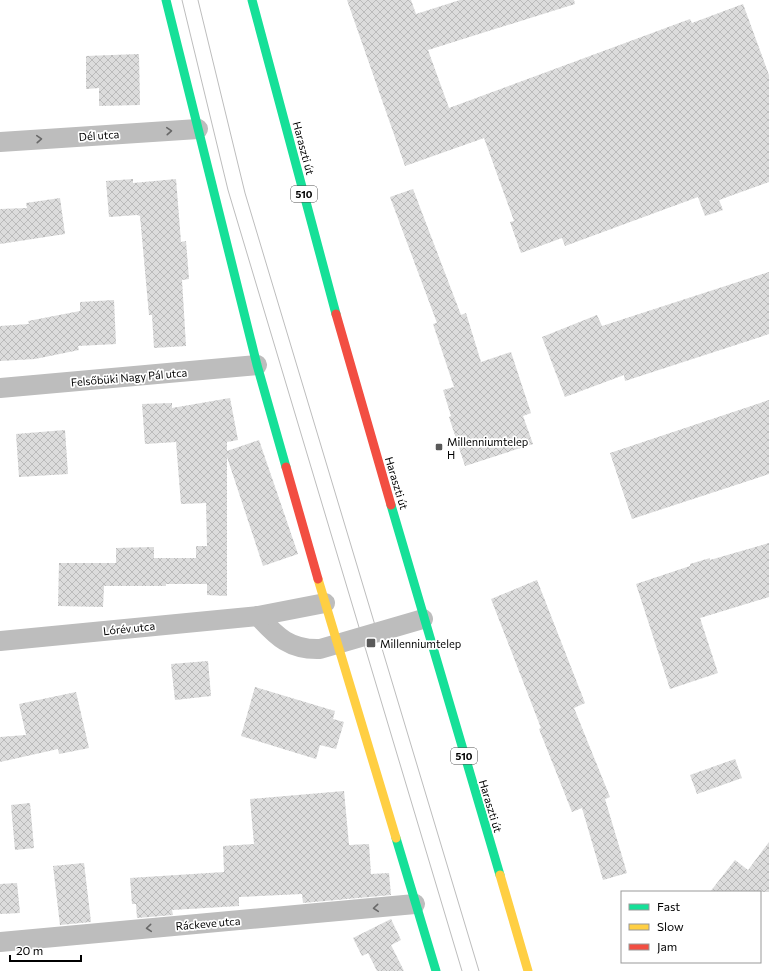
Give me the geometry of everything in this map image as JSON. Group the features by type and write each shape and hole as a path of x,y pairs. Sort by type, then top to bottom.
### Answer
{"street":[{"path":"166,0 257,365 337,644 436,971"},
{"name":"Haraszti út","path":"252,0 356,388 528,971"},
{"name":"Dél utca","path":"0,142 198,129"},
{"name":"Felsőbüki Nagy Pál utca","path":"0,388 257,365"},
{"name":"Lórév utca","path":"0,641 258,616 325,603"},
{"path":"258,616 274,634 292,645 307,649 320,649 423,619"},
{"name":"Ráckeve utca","path":"0,942 415,904"}],"building":[{"path":"347,0 411,0 416,14 460,0 574,0 575,4 428,50 449,108 690,19 692,23 743,4 769,75 769,182 719,200 723,210 705,216 698,197 565,246 562,238 521,253 510,222 514,221 484,138 405,166"},
{"path":"139,54 140,105 99,106 99,88 86,89 86,56"},
{"path":"133,179 133,183 176,179 181,242 186,241 189,279 182,280 186,346 154,348 152,315 149,315 140,216 109,217 106,181"},
{"path":"413,189 461,315 466,313 481,362 511,352 531,413 523,416 533,444 465,466 449,417 451,416 443,390 454,387 433,324 437,323 390,197"},
{"path":"60,198 65,234 0,244 0,209 27,208 26,203"},
{"path":"769,272 769,334 625,381 624,375 565,397 542,337 597,315 602,326"},
{"path":"114,300 116,344 78,346 79,350 35,359 0,361 0,326 29,324 28,321 80,311 80,302"},
{"path":"230,398 238,440 227,442 227,451 259,440 298,554 263,566 227,457 227,596 207,595 207,584 166,584 166,586 104,586 103,607 58,606 59,563 116,563 116,548 154,547 154,558 196,558 196,546 207,546 206,503 181,504 176,442 145,444 142,404 172,403 172,408"},
{"path":"769,400 769,474 632,519 610,453"},
{"path":"65,430 68,474 19,477 16,434"},
{"path":"769,543 769,597 700,618 718,673 670,689 636,584 690,566 690,564 710,558 710,560"},
{"path":"537,580 585,703 574,708 610,797 605,799 627,873 603,880 582,808 572,812 539,729 541,728 491,599"},
{"path":"208,661 211,696 175,700 171,664"},
{"path":"255,687 335,711 333,719 344,722 336,749 320,745 316,759 241,736"},
{"path":"76,692 89,748 59,754 58,749 0,762 0,737 26,735 19,704"},
{"path":"735,759 742,778 697,794 690,775"},
{"path":"344,791 349,845 369,844 371,874 389,873 391,895 303,903 302,894 239,897 239,906 172,910 173,915 137,918 136,904 132,904 130,878 224,872 223,846 254,844 250,799"},
{"path":"30,803 34,848 15,850 11,805"},
{"path":"769,842 769,892 711,891 735,860 748,870"},
{"path":"84,863 91,922 60,925 53,866"},
{"path":"17,883 20,913 0,914 0,884"},
{"path":"391,919 401,940 391,945 404,971 377,971 368,953 362,956 353,938"}],"tram line":[{"path":"182,0 228,190 462,971"},
{"path":"198,0 245,193 479,971"}],"traffic: fast":[{"path":"166,0 257,365 286,467"},
{"path":"252,0 336,314"},
{"path":"391,505 500,875"},
{"path":"396,838 436,971"}],"traffic: slow":[{"path":"318,579 396,838"},
{"path":"500,875 528,971"}],"traffic: jam":[{"path":"336,314 391,505"},
{"path":"286,467 318,579"}],"place":[{"name":"Millenniumtelep H","path":"439,447"},
{"name":"Millenniumtelep","path":"371,643"}]}
